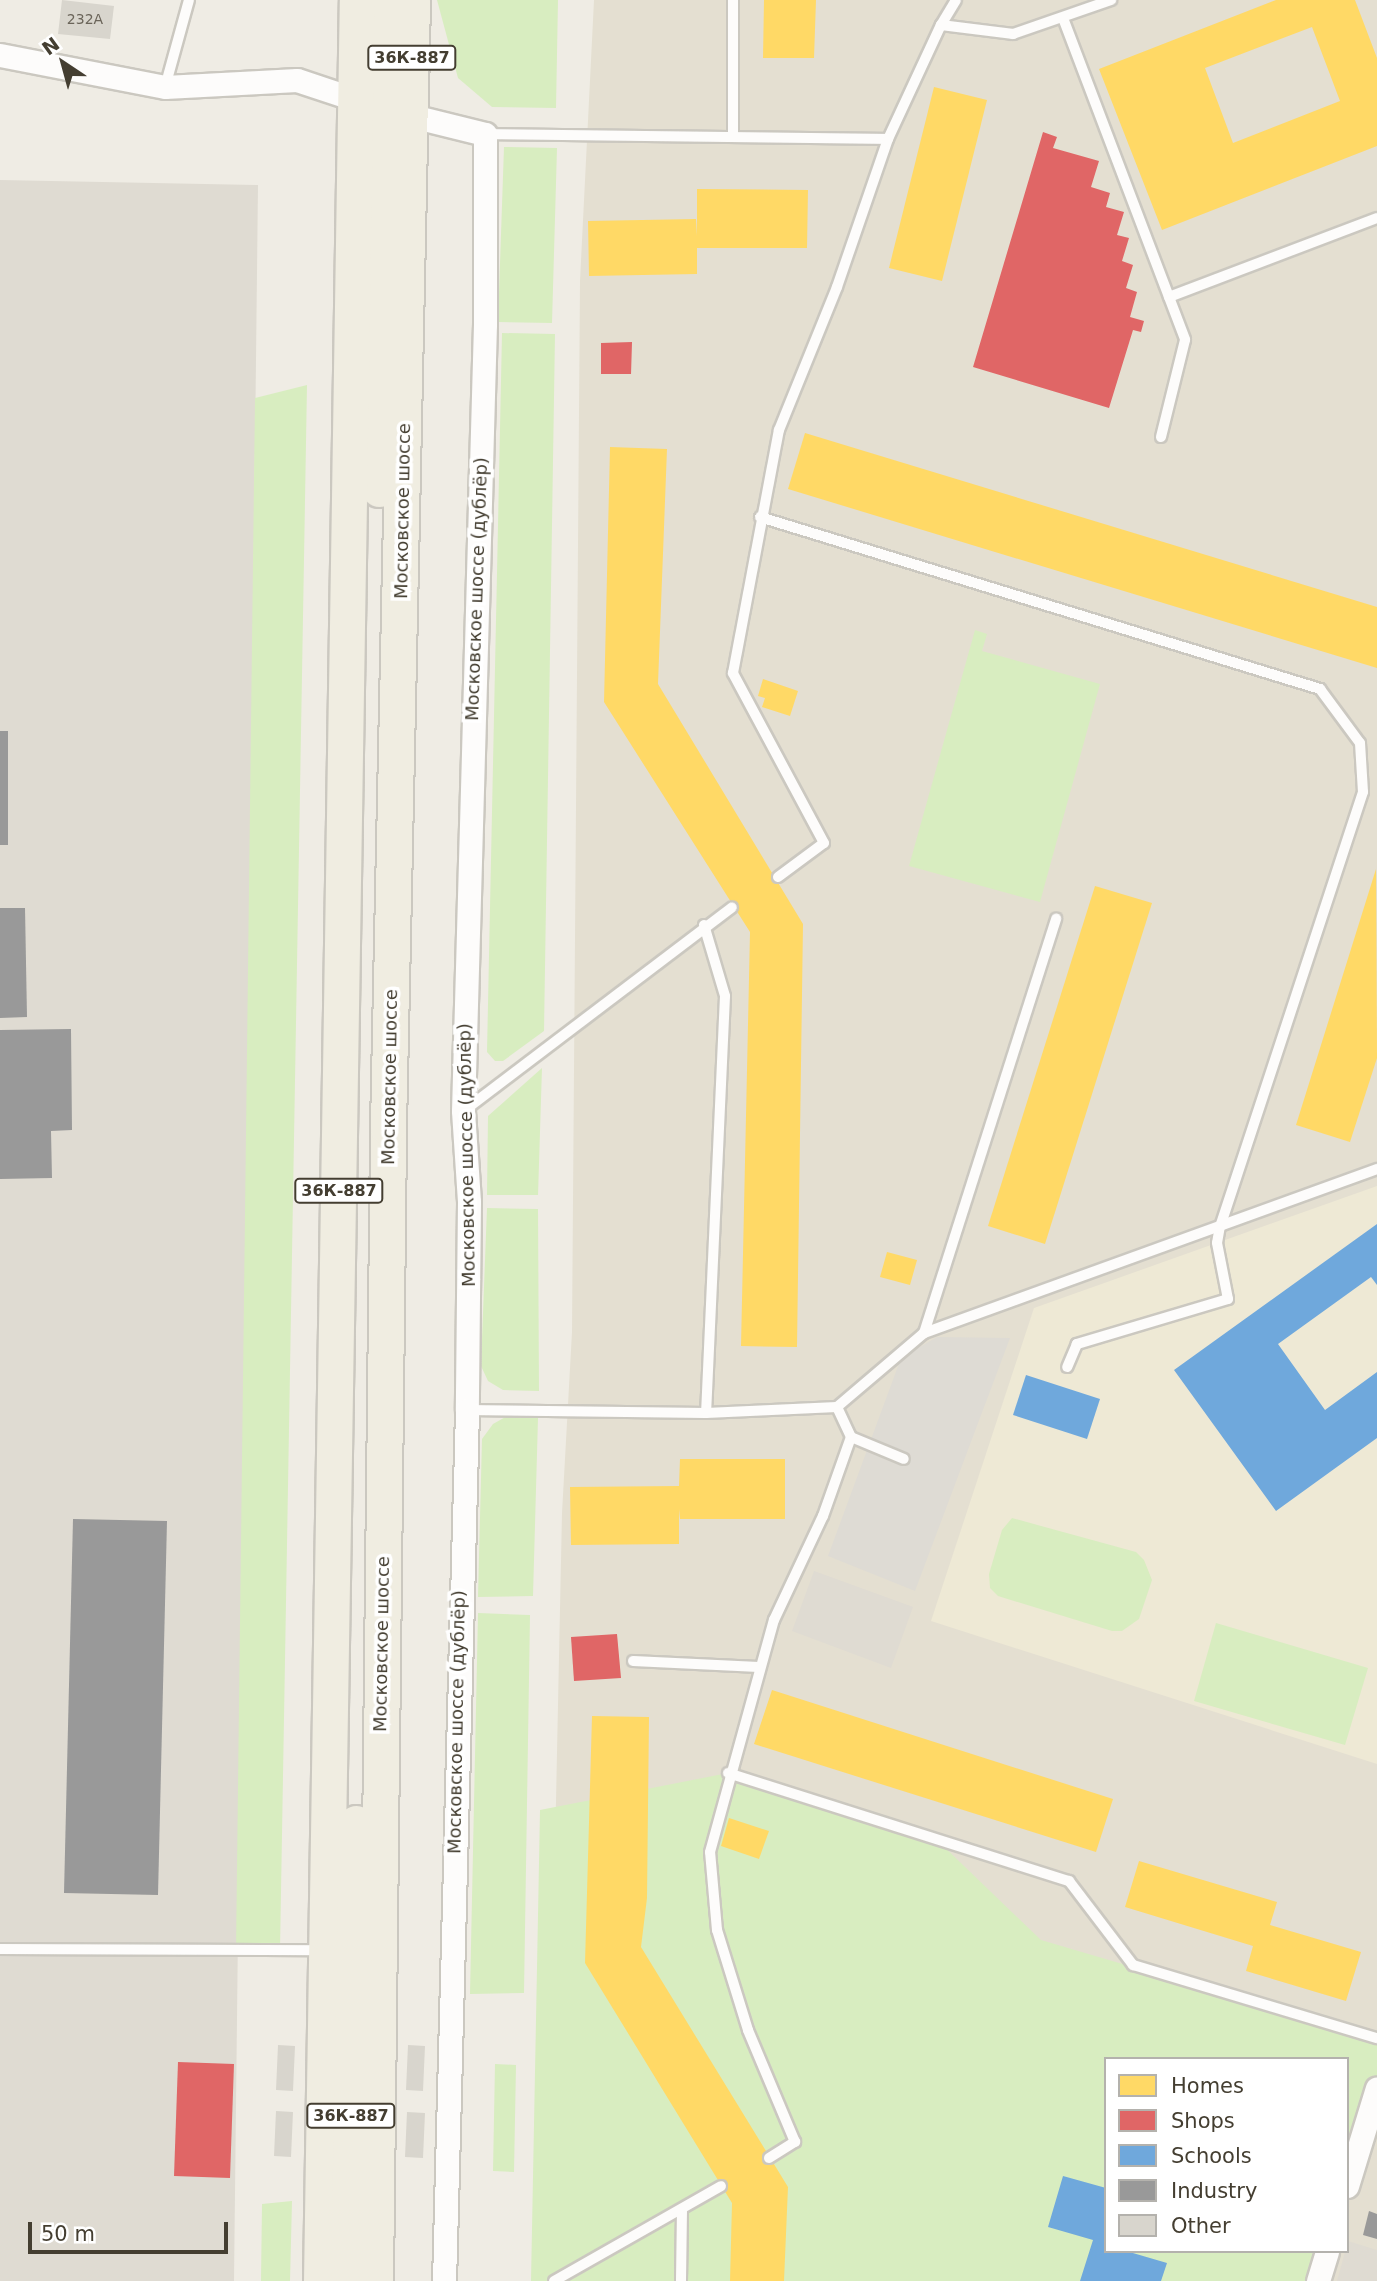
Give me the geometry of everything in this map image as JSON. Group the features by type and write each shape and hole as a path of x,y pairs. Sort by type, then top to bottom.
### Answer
{"main road":[{"name":"Московское шоссе","path":"357,0 384,109"},
{"name":"Московское шоссе","path":"375,2281 388,1127 382,0"},
{"name":"Московское шоссе","path":"321,2281 340,1950 384,109 412,0"},
{"name":"Московское шоссе","path":"340,1950 348,2281"}],"street":[{"path":"0,55 165,86 297,80 384,109 485,134"},
{"name":"Московское шоссе (дублёр)","path":"444,2281 467,1410 469,1202 463,1111 485,324 485,134"},
{"path":"1349,2179 1377,2088"},
{"path":"1318,2281 1326,2253"}],"lane":[{"path":"165,86 189,0"},
{"path":"733,0 733,137"},
{"path":"778,877 824,843 733,673 760,517 779,430 837,287 887,139 941,25 956,0"},
{"path":"941,25 1013,34 1111,0"},
{"path":"1063,18 1185,340 1161,437"},
{"path":"485,134 887,139"},
{"path":"1169,297 1377,218"},
{"path":"760,517 1320,689 1360,743 1363,792 1220,1226 1217,1243 1228,1299 1077,1344 1067,1367"},
{"path":"463,1111 732,907"},
{"path":"924,1333 1056,919"},
{"path":"705,925 725,996 706,1413"},
{"path":"467,1410 706,1413 837,1406 924,1333 1377,1169"},
{"path":"837,1406 851,1437 904,1459"},
{"path":"769,2158 795,2142 748,2030 717,1929 710,1852 728,1773 774,1620 823,1516 851,1437"},
{"path":"633,1661 760,1667"},
{"path":"728,1773 1069,1881 1133,1965 1377,2038"},
{"path":"0,1949 340,1950"},
{"path":"554,2281 721,2186"},
{"path":"681,2281 682,2209"}],"shaded area":[{"path":"594,0 1377,0 1377,2281 546,2281 562,1513 572,1332 580,281"},
{"path":"0,180 258,185 234,2281 0,2281"},
{"path":"1377,1186 1377,1764 931,1621 1034,1308"},
{"path":"937,1337 1010,1338 915,1591 828,1556 901,1358"},
{"path":"814,1571 913,1607 891,1668 792,1631"},
{"path":"1349,2241 1377,2250 1377,2281 1337,2281 1345,2253 1349,2253"}],"green space":[{"path":"437,0 558,0 556,108 492,107 458,78"},
{"path":"504,147 557,148 552,323 498,322"},
{"path":"502,333 555,334 544,1031 503,1061 495,1061 487,1052"},
{"path":"307,385 280,1950 236,1950 255,398"},
{"path":"975,630 987,634 982,651 1100,684 1040,902 909,866"},
{"path":"542,1068 538,1195 487,1195 488,1116"},
{"path":"487,1208 538,1209 539,1391 503,1390 488,1381 481,1366"},
{"path":"509,1415 538,1418 533,1596 478,1597 482,1439 493,1424"},
{"path":"1012,1518 1136,1552 1144,1560 1152,1580 1139,1619 1122,1631 1112,1631 998,1596 990,1588 989,1574 1002,1530"},
{"path":"478,1613 530,1615 524,1993 470,1994"},
{"path":"1216,1623 1368,1668 1345,1745 1194,1701"},
{"path":"728,1773 936,1839 1041,1940 1377,2039 1377,2088 1349,2179 1349,2057 1104,2057 1104,2253 1327,2253 1319,2281 531,2281 540,1810"},
{"path":"495,2064 516,2065 514,2172 493,2171"},
{"path":"292,2201 290,2281 261,2281 262,2204"}],"building: Homes":[{"path":"764,0 816,0 814,58 763,58"},
{"path":"1276,0 1355,0 1377,58 1377,146 1162,230 1099,69","holes":["1312,27 1340,101 1233,143 1205,68"]},
{"path":"934,87 987,100 942,281 889,268"},
{"path":"697,189 808,190 807,248 697,248 697,274 589,276 588,221 696,219 697,236"},
{"path":"805,433 1377,607 1377,668 788,489"},
{"path":"610,447 667,449 658,684 803,924 797,1347 741,1346 750,932 604,702"},
{"path":"763,679 798,691 790,716 762,707 765,698 758,696"},
{"path":"1376,869 1377,1058 1350,1142 1296,1125"},
{"path":"1095,886 1152,903 1045,1244 988,1226"},
{"path":"887,1252 917,1260 910,1285 880,1277"},
{"path":"680,1459 785,1459 785,1519 680,1519 679,1509 679,1544 571,1545 570,1487 679,1486"},
{"path":"772,1690 1113,1799 1096,1852 754,1744"},
{"path":"592,1716 649,1717 647,1898 641,1947 788,2187 784,2281 730,2281 732,2203 585,1963"},
{"path":"729,1818 769,1831 759,1859 721,1846"},
{"path":"1139,1861 1277,1902 1270,1925 1361,1952 1346,2001 1246,1971 1253,1946 1125,1907"}],"building: Shops":[{"path":"1043,132 1057,137 1053,148 1099,161 1091,187 1110,193 1106,207 1124,212 1117,235 1129,238 1122,261 1133,265 1126,288 1137,292 1130,317 1144,321 1141,332 1133,330 1109,408 973,367"},
{"path":"632,342 631,374 601,374 601,343"},
{"path":"617,1634 621,1678 574,1681 571,1637"},
{"path":"178,2062 234,2064 230,2178 174,2176"}],"building: Schools":[{"path":"1377,1224 1377,1285 1371,1277 1278,1344 1325,1410 1377,1372 1377,1438 1276,1511 1174,1370"},
{"path":"1026,1375 1100,1399 1087,1439 1013,1415"},
{"path":"1063,2176 1104,2187 1104,2253 1133,2253 1167,2263 1161,2281 1080,2281 1093,2240 1048,2227"}],"building: Industry":[{"path":"0,731 8,731 8,845 0,845"},
{"path":"0,908 25,908 27,1017 0,1018"},
{"path":"71,1029 72,1130 51,1131 52,1178 0,1179 0,1030"},
{"path":"73,1519 167,1521 158,1895 64,1893"},
{"path":"1369,2211 1377,2214 1377,2239 1363,2235"}],"building: Other":[{"path":"62,0 114,6 110,39 58,34"},
{"path":"278,2045 295,2046 293,2091 276,2090"},
{"path":"408,2045 425,2046 423,2091 406,2090"},
{"path":"276,2111 293,2112 291,2157 274,2156"},
{"path":"407,2112 425,2113 423,2158 405,2157"}]}
